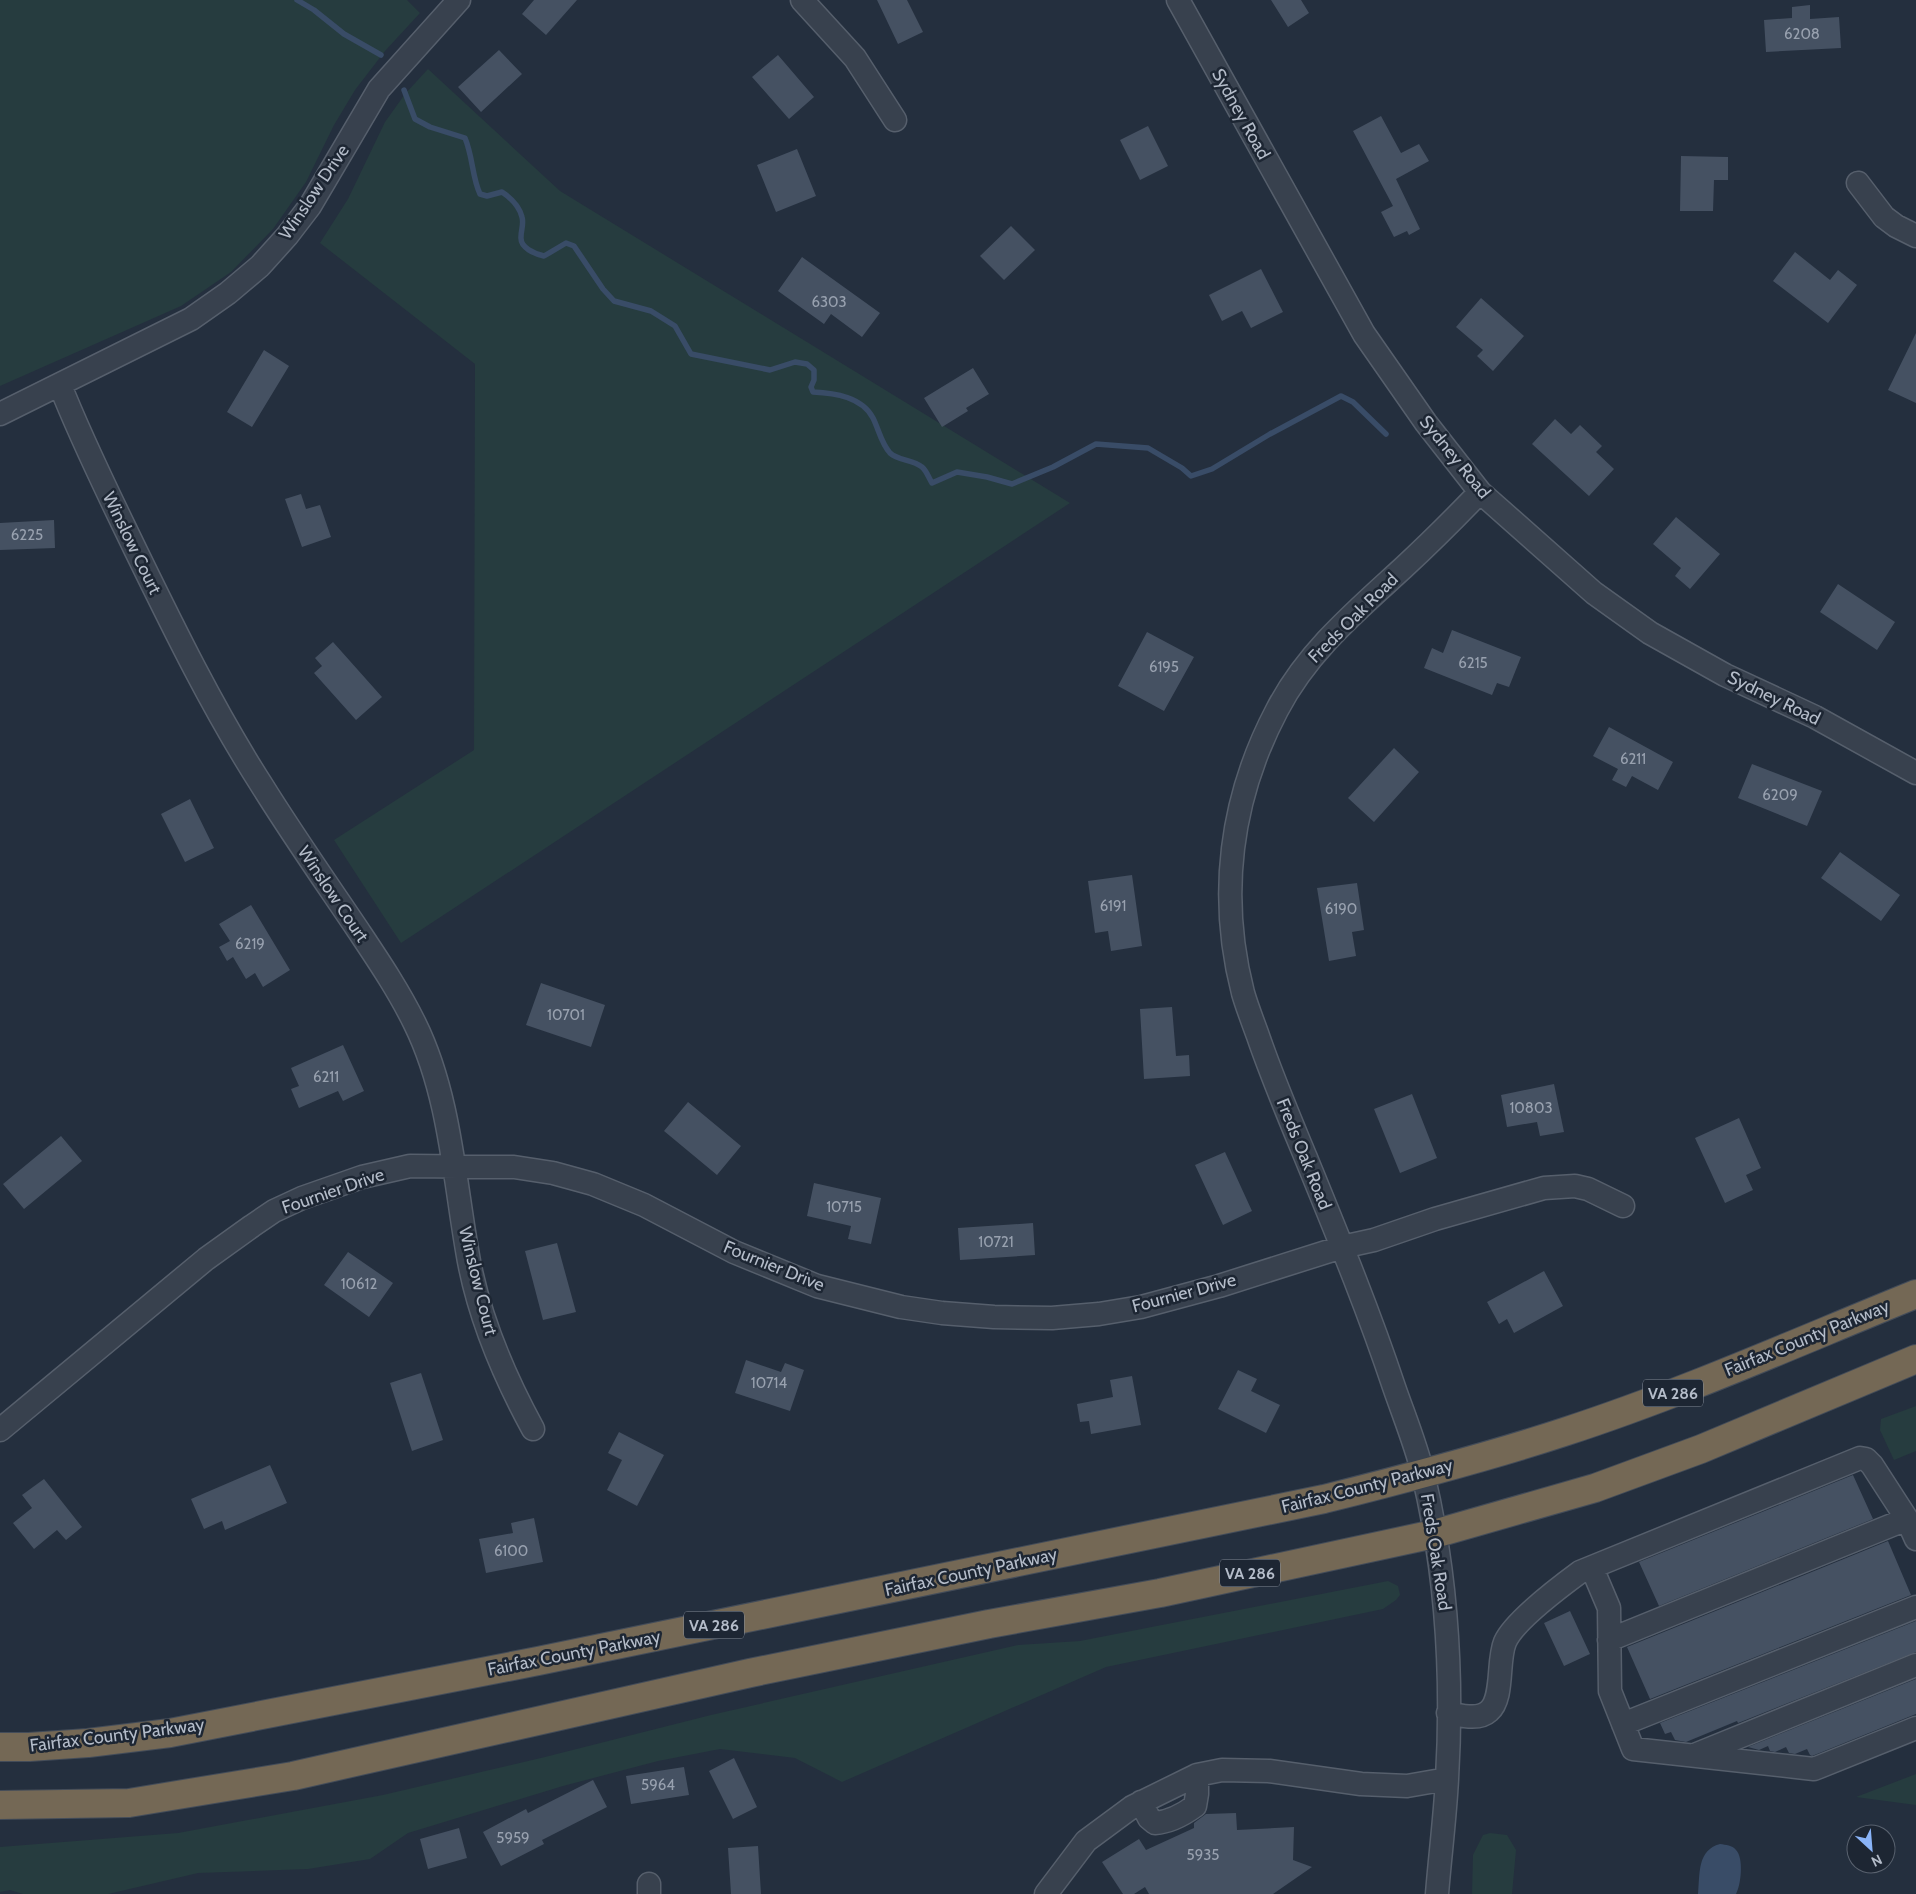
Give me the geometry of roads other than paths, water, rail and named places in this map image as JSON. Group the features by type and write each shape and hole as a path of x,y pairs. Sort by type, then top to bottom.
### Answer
{"highway":[{"name":"Fairfax County Parkway","path":"0,1747 78,1743 170,1732 538,1661 1324,1499 1423,1474 1564,1432 1665,1396 1916,1294"},
{"name":"VA 286","path":"0,1805 128,1803 293,1776 750,1673 989,1624 1160,1593 1434,1534 1595,1488 1701,1449 1916,1359"}],"street":[{"name":"Winslow Drive","path":"0,414 191,319 228,293 260,266 287,236 310,206 378,89 459,0"},
{"path":"802,0 855,58 895,120"},
{"name":"Sydney Road","path":"1178,0 1364,334 1426,423 1480,492 1594,593 1650,633 1725,675 1823,722 1916,773"},
{"path":"1858,183 1884,217 1896,226 1916,236"},
{"name":"Winslow Court","path":"60,385 78,431 169,620 220,717 262,785 381,965 415,1023 428,1053 437,1082 454,1166 467,1253 480,1304 496,1352 513,1393 532,1429"},
{"name":"Freds Oak Road","path":"1436,1894 1447,1779 1448,1630 1445,1594 1423,1474 1373,1325 1270,1072 1244,995 1234,950 1230,912 1230,865 1234,831 1244,790 1256,756 1276,711 1297,676 1333,632 1434,540 1480,492"},
{"name":"Fournier Drive","path":"0,1430 206,1259 252,1226 302,1198 362,1177 410,1166 514,1167 553,1173 593,1184 644,1205 734,1252 817,1286 902,1307 942,1313 994,1317 1052,1318 1099,1314 1141,1307 1218,1286 1342,1247 1374,1240 1435,1219 1544,1188 1575,1186 1588,1189 1623,1206"},
{"path":"1448,1713 1468,1717 1478,1716 1489,1711 1496,1698 1500,1661 1506,1640 1519,1624 1554,1590 1580,1572 1860,1458 1866,1459 1872,1465 1912,1529 1609,1640"},
{"path":"1592,1568 1609,1608 1610,1692 1634,1749 1814,1769 1916,1728"},
{"path":"1623,1724 1916,1607"},
{"path":"1694,1756 1916,1665"},
{"path":"1046,1894 1086,1841 1132,1807 1197,1775 1222,1770 1269,1771 1361,1784 1407,1786 1447,1779"}],"water":[{"path":"1720,1844 1733,1847 1739,1854 1741,1872 1736,1894 1698,1894 1703,1857 1713,1847"}],"waterway":[{"path":"297,0 314,10 344,34 381,55"},
{"path":"404,90 415,119 430,127 465,138 480,194 487,196 502,192 514,202 523,220 521,241 529,250 544,256 566,243 574,246 603,289 614,301 651,311 675,326 691,354 770,370 795,362 807,364 814,370 814,380 811,387 813,392 839,395 862,405 873,418 882,441 890,453 893,456 918,464 926,472 932,483 957,472 987,477 1012,484 1053,467 1096,444 1148,448 1182,468 1191,476 1212,469 1270,434 1341,396 1353,402 1386,434"}]}
